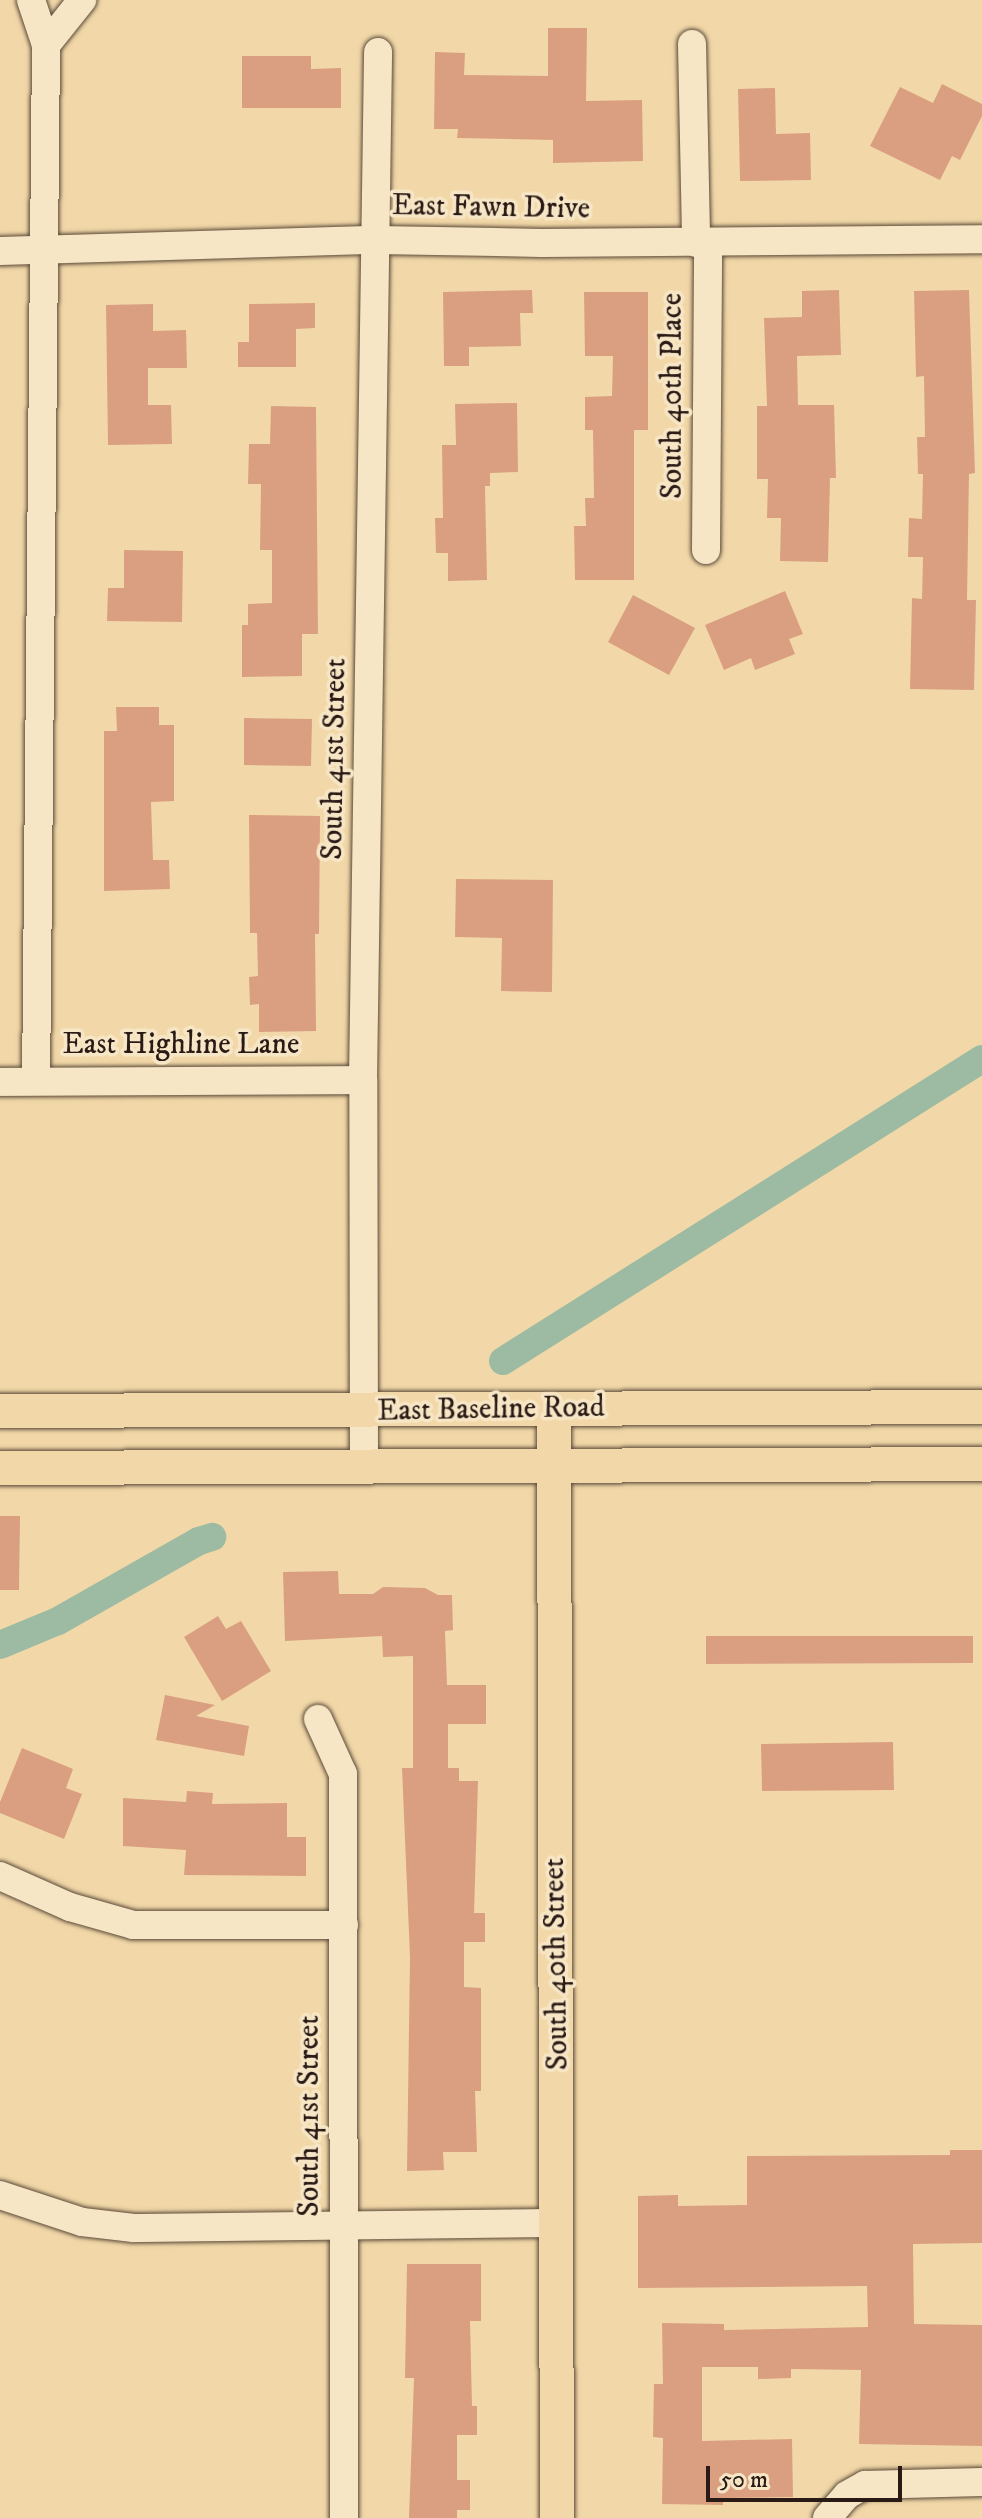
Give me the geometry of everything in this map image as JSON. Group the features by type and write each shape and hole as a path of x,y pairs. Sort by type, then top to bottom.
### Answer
{"main road":[{"name":"East Baseline Road","path":"0,1411 365,1412 982,1407"},
{"name":"South 40th Street","path":"554,1409 557,2518"},
{"name":"East Baseline Road","path":"0,1468 982,1464"}],"street":[{"path":"31,0 46,45 36,1079"},
{"path":"46,45 82,0"},
{"name":"South 40th Place","path":"692,44 702,243 706,550"},
{"name":"South 41st Street","path":"364,1467 363,1080 378,52"},
{"name":"East Fawn Drive","path":"0,251 376,240 702,243 982,239"},
{"name":"East Highline Lane","path":"0,1082 36,1079 363,1080"},
{"name":"South 41st Street","path":"318,1719 343,1774 344,2518"},
{"path":"0,1876 70,1907 133,1925 344,1925"},
{"path":"0,2195 82,2222 134,2228 557,2223"},
{"path":"827,2518 847,2495 865,2485 982,2482"}],"building":[{"path":"548,28 587,28 586,101 642,100 643,161 553,163 553,140 457,138 458,129 434,129 435,52 465,53 464,75 548,76"},
{"path":"242,56 311,56 311,69 341,68 341,108 242,108"},
{"path":"942,84 982,104 982,116 960,160 952,156 940,180 870,146 900,87 933,103"},
{"path":"775,88 776,134 810,133 811,180 740,181 738,89"},
{"path":"532,290 533,313 520,313 521,346 469,347 469,366 444,366 443,292"},
{"path":"839,290 841,355 797,356 798,405 834,405 836,478 830,478 828,562 780,561 781,518 767,518 768,479 757,479 757,406 767,406 764,318 802,317 802,291"},
{"path":"969,290 975,473 969,474 967,600 976,600 974,690 910,689 912,598 922,599 923,557 908,557 909,518 922,519 923,474 918,474 917,437 925,437 924,376 916,377 914,291"},
{"path":"584,292 648,292 648,430 634,430 634,580 575,580 574,526 586,526 585,498 594,498 593,430 585,430 585,397 612,396 613,356 585,356"},
{"path":"315,303 315,328 296,329 296,367 238,367 238,342 249,342 249,304"},
{"path":"153,304 153,331 186,330 187,368 148,368 148,405 171,405 172,444 108,445 106,305"},
{"path":"517,403 518,472 490,473 490,486 485,486 487,580 448,581 448,553 436,553 435,518 443,518 442,445 456,445 455,404"},
{"path":"271,406 316,407 318,634 302,634 302,676 242,677 242,625 248,625 248,604 272,603 272,550 260,550 261,484 248,484 249,444 270,444"},
{"path":"124,550 183,551 182,622 107,621 108,588 124,588"},
{"path":"785,591 803,634 789,639 795,654 755,670 751,658 724,670 705,625"},
{"path":"633,595 695,628 669,675 608,642"},
{"path":"116,707 159,707 159,725 174,725 174,801 151,802 153,860 169,860 170,889 104,891 104,731 117,731"},
{"path":"244,718 312,719 311,766 244,765"},
{"path":"249,815 320,816 319,934 315,934 316,1031 259,1032 259,1004 250,1005 249,977 258,976 257,933 250,933"},
{"path":"456,879 553,880 552,992 501,991 502,938 455,937"},
{"path":"0,1516 20,1516 19,1590 0,1590"},
{"path":"338,1571 339,1594 373,1594 383,1587 425,1588 438,1595 452,1595 453,1630 445,1631 447,1685 486,1685 486,1724 448,1724 448,1768 459,1768 459,1781 478,1781 474,1913 485,1913 485,1942 464,1942 464,1987 481,1988 481,2091 475,2091 477,2152 443,2152 444,2170 407,2171 410,1957 402,1768 413,1768 413,1656 383,1657 382,1636 285,1641 283,1572"},
{"path":"218,1616 226,1629 241,1621 271,1671 222,1701 184,1637"},
{"path":"706,1636 973,1636 973,1663 706,1664"},
{"path":"165,1695 215,1705 196,1716 249,1726 244,1756 156,1740"},
{"path":"893,1742 894,1790 762,1791 761,1744"},
{"path":"22,1748 73,1769 66,1788 82,1794 64,1839 0,1813 0,1802"},
{"path":"187,1791 213,1793 212,1804 287,1803 287,1837 306,1837 306,1876 184,1875 186,1850 123,1846 123,1798 186,1802"},
{"path":"950,2150 982,2150 982,2243 913,2244 914,2324 982,2325 982,2446 859,2444 861,2370 791,2369 791,2378 758,2379 758,2367 702,2367 702,2441 792,2439 793,2497 723,2498 723,2505 662,2504 663,2438 653,2437 654,2384 663,2384 662,2323 724,2324 724,2330 868,2327 867,2286 638,2288 638,2196 678,2195 678,2206 747,2205 747,2156 950,2155"},
{"path":"407,2264 481,2264 481,2321 470,2321 472,2406 477,2406 477,2435 457,2435 457,2480 470,2480 470,2510 457,2510 457,2518 409,2518 414,2378 405,2378"}],"waterway":[{"path":"503,1361 982,1059"},
{"path":"0,1645 58,1621 199,1541 212,1537"}]}
